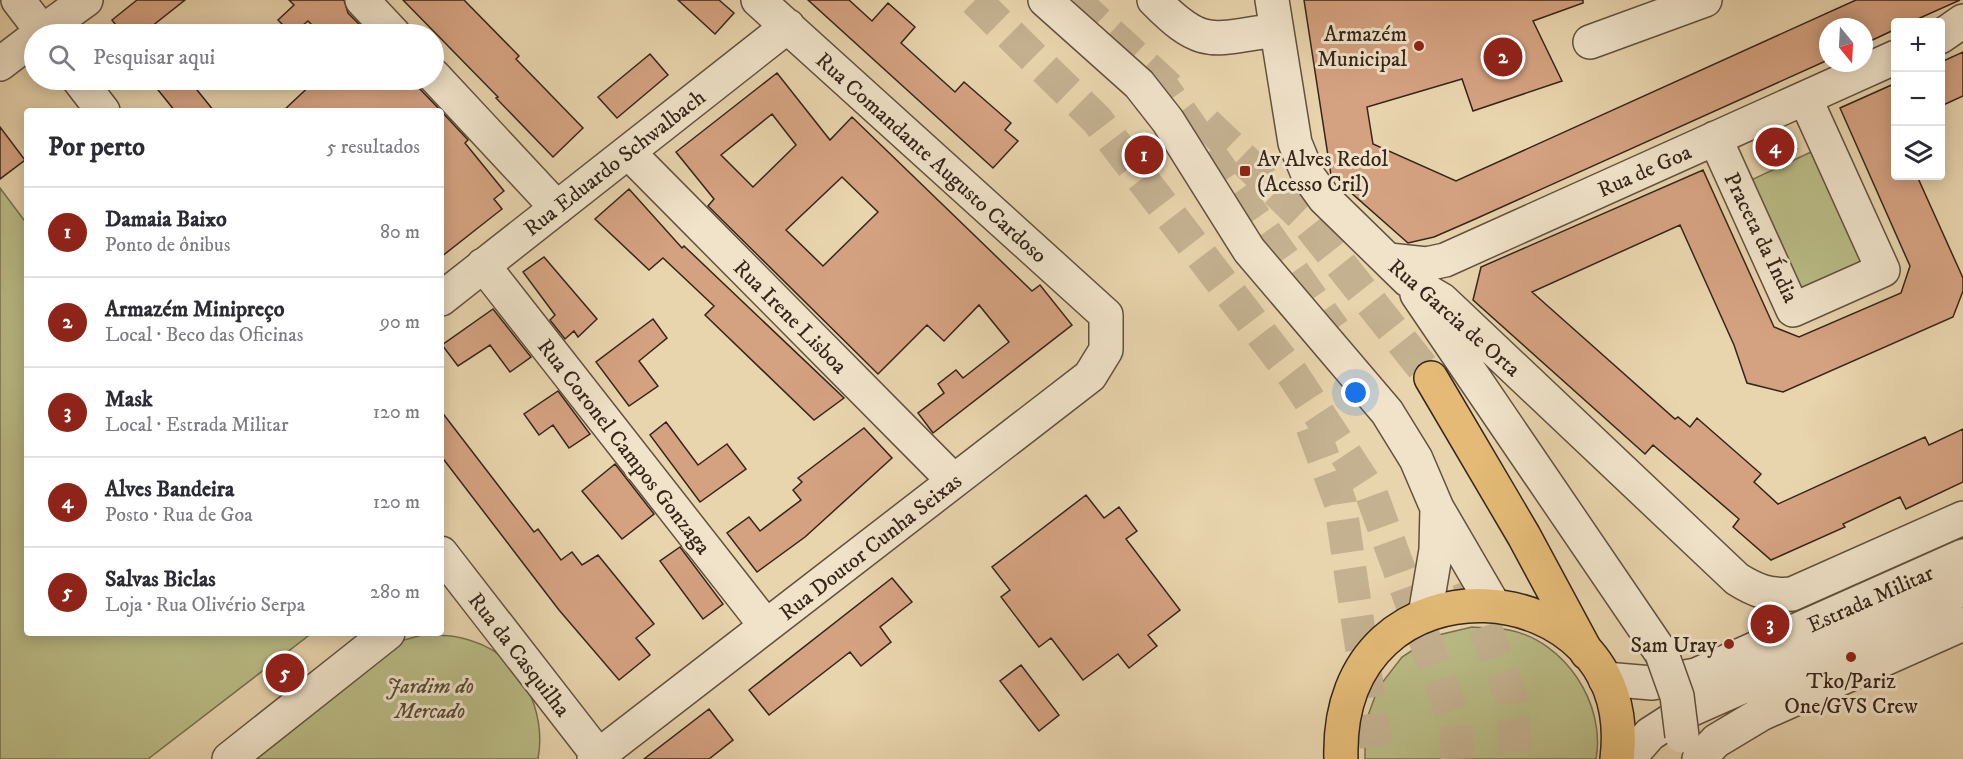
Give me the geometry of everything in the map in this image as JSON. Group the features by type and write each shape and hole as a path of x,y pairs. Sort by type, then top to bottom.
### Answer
{"main road":[{"path":"1431,378 1524,536 1596,666 1616,711 1619,744 1617,759"},
{"path":"1341,759 1340,729 1347,702 1367,661 1393,634 1425,615 1458,605 1493,604 1536,616 1560,629 1596,666"}],"street":[{"path":"18,0 33,24"},
{"path":"54,24 86,0"},
{"path":"362,0 385,24"},
{"name":"Rua Comandante Augusto Cardoso","path":"758,0 1106,315"},
{"path":"1045,0 1139,84 1168,121 1249,250 1387,412 1416,459 1437,508 1493,604"},
{"path":"1154,0 1180,26 1204,37 1274,15"},
{"path":"1590,42 1705,0"},
{"name":"Rua Garcia de Orta","path":"1274,15 1295,143 1304,168 1324,198 1398,270 1442,300 1737,579"},
{"path":"1945,34 1963,21"},
{"name":"Rua Eduardo Schwalbach","path":"444,297 788,26"},
{"path":"0,64 24,47"},
{"name":"Rua de Goa","path":"1398,270 1445,260 1891,59"},
{"path":"444,87 557,208"},
{"path":"87,90 101,108"},
{"name":"Praceta da Índia","path":"1715,138 1793,310 1839,291 1882,270 1805,98"},
{"name":"Rua Irene Lisboa","path":"628,152 954,481"},
{"name":"Rua Coronel Campos Gonzaga","path":"483,266 766,626"},
{"path":"1398,270 1662,654 1677,696 1688,751 1716,741 1761,714 1963,624"},
{"name":"Rua Doutor Cunha Seixas","path":"596,757 1090,376 1106,350 1106,315"},
{"path":"1425,615 1435,567 1437,508"},
{"name":"Estrada Militar","path":"1737,579 1766,594 1792,594 1963,518"},
{"name":"Estrada Militar","path":"1596,666 1652,683 1696,675 1963,556"},
{"name":"Rua da Casquilha","path":"448,574 596,757"},
{"name":"Estrada Militar","path":"1628,759 1650,734 1681,714 1963,589"},
{"path":"229,759 384,636"}],"green space":[{"path":"1811,152 1864,267 1802,295 1749,181"},
{"path":"0,188 24,220 24,636 308,636 148,759 0,759"},
{"path":"1472,627 1509,630 1529,636 1548,647 1564,661 1588,697 1597,738 1596,759 1365,759 1365,724 1378,688 1402,657 1434,636"},
{"name":"Jardim do Mercado","path":"418,636 454,636 489,648 504,659 517,672 534,705 540,741 538,759 242,759 397,642"}],"building":[{"path":"137,0 185,0 155,24 115,24 112,20"},
{"path":"289,0 344,0 348,13 359,24 311,24 308,21 304,24 282,24 278,20 294,5"},
{"path":"403,0 464,0 519,56 516,59 583,128 553,157 444,42 444,24 427,24"},
{"path":"678,0 719,0 734,13 715,34"},
{"path":"808,0 849,0 872,21 888,3 915,27 901,43 955,92 964,82 1011,123 1005,130 1018,141 993,168"},
{"path":"1304,0 1583,0 1583,3 1533,21 1562,81 1473,111 1462,79 1367,107 1373,144 1456,181 1856,0 1960,0 1920,18 1891,18 1891,31 1873,40 1873,18 1819,18 1819,64 1434,237 1408,243 1331,175"},
{"path":"1963,52 1963,96 1945,104 1945,72 1945,60"},
{"path":"650,54 668,75 617,118 598,97"},
{"path":"777,73 830,140 852,117 1032,291 1040,285 1072,325 933,433 918,413 944,393 938,384 956,370 963,378 1009,342 979,305 944,341 927,325 878,374 708,206 714,199 676,152","holes":["772,114 796,145 753,187 721,155","842,177 878,212 823,266 786,230"]},
{"path":"1891,85 1891,180 1919,180 1963,278 1963,291 1953,317 1783,392 1747,383 1734,345 1680,225 1532,292 1675,419 1678,417 1690,427 1697,418 1761,474 1754,482 1778,504 1925,437 1929,445 1963,429 1963,482 1906,509 1900,497 1843,524 1845,527 1771,560 1733,527 1739,519 1653,445 1645,454 1473,300 1481,267 1703,170 1774,327 1799,337 1901,293 1910,266 1840,108"},
{"path":"158,90 197,90 212,108 173,108"},
{"path":"305,90 421,90 438,108 286,108"},
{"path":"444,114 468,140 465,143 504,191 494,199 502,209 444,255"},
{"path":"0,127 24,161 0,179"},
{"path":"1787,129 1797,149 1763,164 1754,144"},
{"path":"629,189 682,248 684,246 844,398 814,420 705,315 714,306 663,258 649,270 595,219"},
{"path":"544,257 597,319 578,337 574,331 565,339 550,320 555,315 523,272"},
{"path":"493,309 531,357 510,372 490,345 458,366 444,348 444,344"},
{"path":"653,319 667,338 639,361 658,386 629,406 596,362"},
{"path":"558,391 590,434 569,448 553,425 539,435 524,414"},
{"path":"444,415 534,532 538,529 561,560 572,552 582,565 598,555 654,624 636,638 650,655 619,680 559,610 444,460"},
{"path":"666,422 698,465 727,444 746,469 700,502 650,435"},
{"path":"864,428 892,458 805,537 757,572 727,533 749,517 760,531 801,500 793,490 802,482 798,478"},
{"path":"615,464 654,514 622,539 582,491"},
{"path":"1086,495 1104,518 1119,507 1137,531 1126,539 1180,610 1148,635 1157,646 1129,668 1118,654 1083,680 1051,638 1039,647 1001,597 1010,590 992,567"},
{"path":"680,547 723,604 703,619 660,561"},
{"path":"892,578 912,602 880,627 891,642 861,666 850,652 769,715 749,690"},
{"path":"1021,665 1059,715 1039,731 1000,681"},
{"path":"709,709 733,740 709,759 644,759"}],"tunnel":[{"path":"975,0 1097,120 1293,375 1371,493 1456,724 1457,759"},
{"path":"1074,0 1169,88"},
{"path":"1152,72 1334,330"},
{"path":"1206,123 1302,216 1431,378"},
{"path":"1312,427 1340,502 1378,759"},
{"path":"1468,580 1511,697 1516,759"}],"place":[{"name":"Armazém Municipal","path":"1419,46"},
{"name":"Armazém Minipreço","path":"1503,57"},
{"name":"Alves Bandeira","path":"1775,147"},
{"name":"Damaia Baixo","path":"1144,155"},
{"name":"Av Alves Redol (Acesso Cril)","path":"1245,171"},
{"name":"Mask","path":"1770,624"},
{"name":"Sam Uray","path":"1729,644"},
{"name":"Tko/Pariz One/GVS Crew","path":"1851,657"},
{"name":"Salvas Biclas","path":"285,673"}]}
